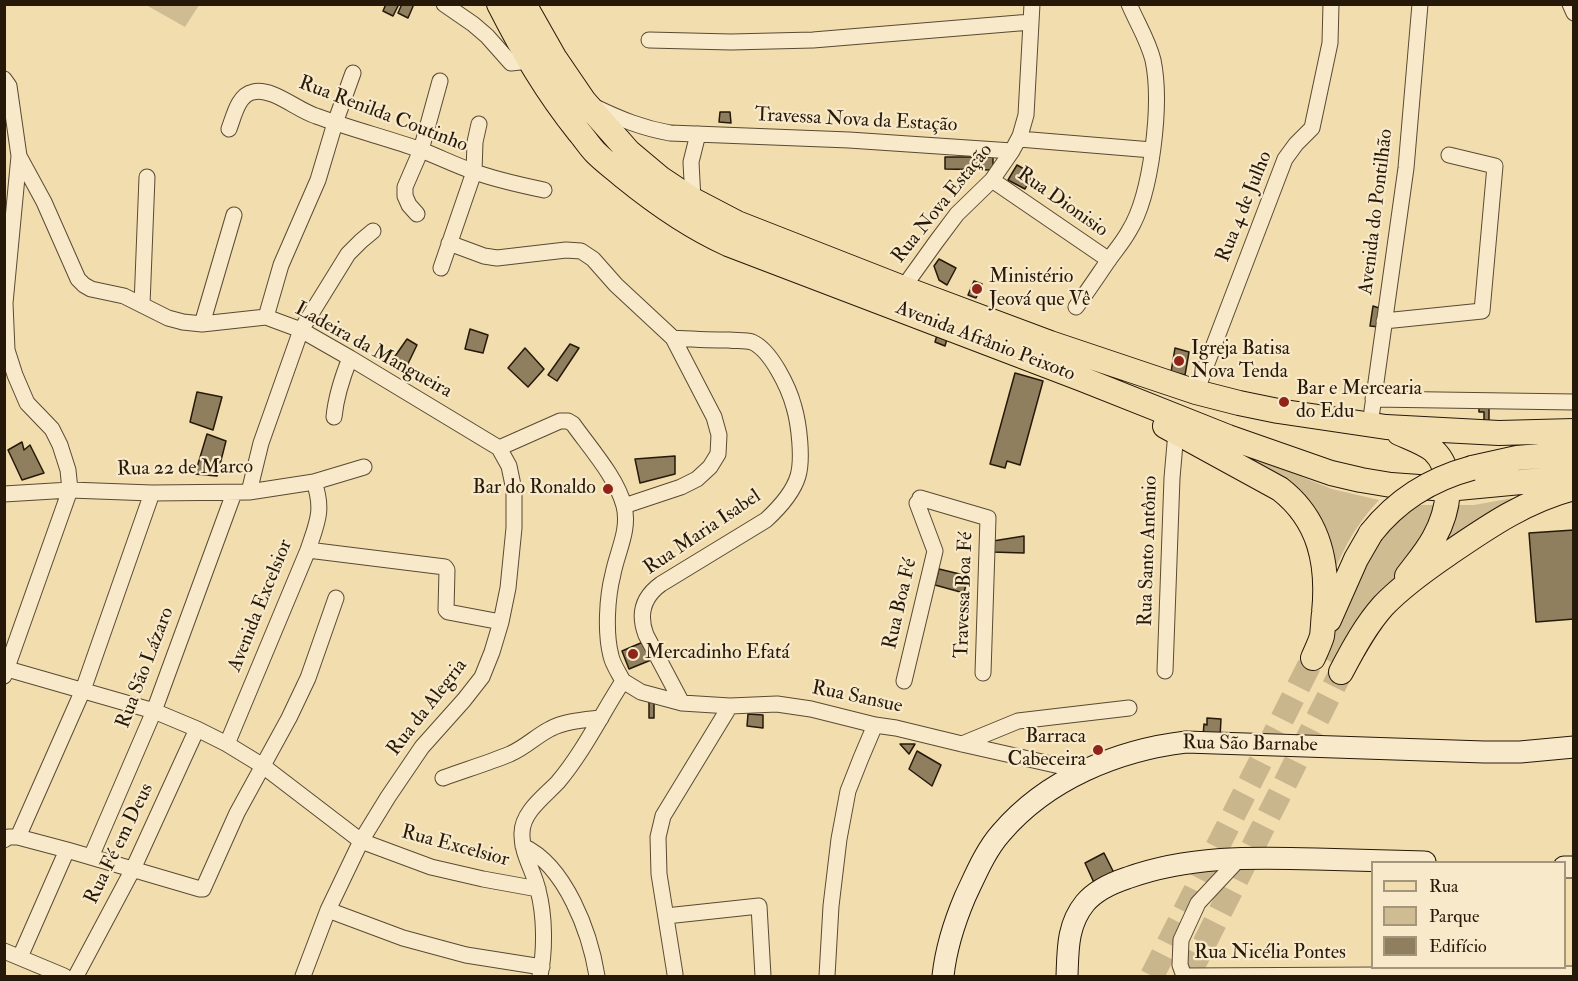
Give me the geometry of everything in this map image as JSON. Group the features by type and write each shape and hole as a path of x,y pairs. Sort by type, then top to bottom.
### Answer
{"main road":[{"name":"Avenida Afrânio Peixoto","path":"499,4 520,62 597,153 648,197 707,235 1228,437 1331,473 1391,485 1447,489 1574,477"},
{"name":"Avenida Afrânio Peixoto","path":"524,4 554,57 584,101 629,152 660,178 693,200 737,223 1050,343 1196,392 1239,403 1378,426 1499,433 1574,431"},
{"path":"1082,379 1280,489 1291,498 1305,514 1320,547 1324,566 1326,598 1317,647 1356,559 1371,533 1393,509 1420,489 1441,478 1472,468 1517,458 1574,453"},
{"path":"1378,426 1431,448 1438,456 1446,474 1446,507 1441,523 1433,540 1392,598"},
{"path":"1341,672 1368,626 1383,606 1419,575 1527,503 1574,488"}],"street":[{"path":"444,4 520,62"},
{"name":"Rua Nova Estação","path":"903,288 957,214 992,180 1016,145 1026,115 1032,4"},
{"path":"1076,307 1137,217 1152,150 1156,124 1156,85 1153,60 1148,43 1129,4"},
{"name":"Rua 4 de Julho","path":"1196,392 1285,159 1312,128 1330,43 1331,4"},
{"name":"Avenida do Pontilhão","path":"1378,426 1373,399 1406,168 1420,4"},
{"path":"1570,4 1574,13"},
{"path":"649,40 731,42 813,40 1031,22"},
{"path":"266,317 281,266 318,180 353,73"},
{"path":"4,79 9,86 19,156 5,303 7,350 27,403 52,429 60,445 68,470 70,490 5,671"},
{"path":"417,214 405,196 405,187 421,150 440,81"},
{"name":"Rua Renilda Coutinho","path":"229,129 238,106 246,94 264,91 276,95 305,112 335,123 421,150 474,172 544,190"},
{"name":"Travessa Nova da Estação","path":"584,101 625,121 670,133 1152,150"},
{"path":"441,268 474,172 475,142 479,124"},
{"path":"693,200 691,162 698,134"},
{"path":"1384,321 1482,310 1495,166 1449,155"},
{"name":"Ladeira da Mangueira","path":"19,156 44,202 78,279 84,285 91,289 124,296 168,318 183,322 202,324 266,317 301,330 499,448"},
{"path":"142,305 147,177"},
{"name":"Rua Dionisio","path":"992,180 1109,260"},
{"path":"202,324 234,214"},
{"name":"Rua São Lázaro","path":"91,857 154,711 261,443 301,330 348,254 373,231"},
{"path":"449,243 484,256 498,258 566,250 581,251 593,259 616,285 673,338 714,417 719,435 718,454 710,467 697,479 624,507"},
{"name":"Rua Maria Isabel","path":"673,338 752,342 763,350 786,387 794,407 800,438 798,478 788,496 776,510 766,520 652,590 646,600 642,613 642,624 682,703"},
{"path":"334,417 340,384 350,358"},
{"path":"1373,399 1574,402"},
{"path":"328,910 403,938 541,972 543,915 538,889 523,846 523,822 590,739 622,681 611,657 608,631 609,598 613,573 625,531 624,507 610,476 573,424 568,421 560,421 499,448"},
{"name":"Rua Santo Antônio","path":"1165,671 1172,478 1176,432"},
{"name":"Rua da Alegria","path":"303,976 328,910 361,841 422,747 482,677 492,652 508,588 513,538 514,490 509,466 499,448"},
{"name":"Rua 22 de Marco","path":"4,494 70,490 152,493 241,492 314,482 364,467"},
{"name":"Avenida Excelsior","path":"227,744 308,550 319,518 319,502 314,482"},
{"path":"152,493 82,690 10,838 67,850 203,889 237,813 289,718 308,678 336,598"},
{"name":"Travessa Boa Fé","path":"919,501 988,518 983,673"},
{"name":"Rua Boa Fé","path":"904,681 935,551 919,501"},
{"path":"308,550 445,567 447,570 446,610 448,612 501,622"},
{"name":"Rua Excelsior","path":"5,671 154,711 197,729 263,766 361,841 431,867 538,889"},
{"name":"Rua Sansue","path":"622,681 640,692 682,703 730,706 777,704 810,709 1082,771"},
{"path":"675,974 659,874 658,837 663,816 730,706"},
{"path":"962,744 1018,721 1129,708"},
{"path":"443,778 510,754 557,726 568,722 601,718"},
{"path":"827,976 831,906 848,791 875,725"},
{"name":"Rua Fé em Deus","path":"76,976 133,869 197,729"},
{"name":"Rua São Barnabe","path":"944,976 951,934 959,912 979,869 999,835 1030,804 1082,771 1142,749 1186,742 1484,752 1520,752 1574,747"},
{"path":"523,846 537,855 555,873 571,896 590,947 597,976"},
{"path":"21,957 67,850"},
{"path":"1067,976 1069,936 1075,918 1086,902 1113,883 1140,873 1200,861 1260,857 1392,861"},
{"path":"1183,976 1180,965 1181,940 1198,903 1240,858"},
{"path":"666,916 759,906 763,976"},
{"path":"4,951 64,976"},
{"name":"Rua Nicélia Pontes","path":"1183,976 1574,974"}],"green space":[{"path":"146,5 199,5 185,27"},
{"path":"1232,449 1332,489 1379,500 1353,534 1334,572 1331,551"},
{"path":"1513,498 1387,586 1364,610 1335,665 1323,657 1339,616 1377,538 1412,505 1474,505"}],"building":[{"path":"386,4 399,4 393,16 383,11"},
{"path":"402,4 414,4 408,18 398,13"},
{"path":"720,112 730,112 731,123 719,122"},
{"path":"945,157 993,157 993,170 945,169"},
{"path":"1017,165 1033,174 1025,189 1008,180"},
{"path":"939,259 956,268 947,285 939,280 934,266"},
{"path":"974,281 982,284 976,298 968,295"},
{"path":"1373,306 1382,309 1379,327 1370,326"},
{"path":"470,329 488,335 483,353 465,349"},
{"path":"938,332 948,335 945,346 935,342"},
{"path":"407,339 417,345 403,374 391,362"},
{"path":"570,344 579,348 557,381 548,375"},
{"path":"525,348 544,369 528,387 508,368"},
{"path":"1175,348 1189,352 1185,375 1171,372"},
{"path":"1015,373 1043,381 1020,465 1007,461 1005,468 990,464"},
{"path":"197,392 222,397 213,430 190,422"},
{"path":"1489,405 1489,422 1484,423 1484,412 1479,412 1479,406"},
{"path":"207,434 226,441 217,476 195,474"},
{"path":"22,442 24,450 30,445 44,473 22,480 8,450"},
{"path":"675,456 675,474 640,483 635,459"},
{"path":"1574,530 1574,619 1536,622 1529,533"},
{"path":"1024,536 1024,553 992,552 993,541"},
{"path":"939,569 968,576 964,593 935,585"},
{"path":"643,642 651,660 629,669 622,651"},
{"path":"649,699 654,701 654,718 649,718"},
{"path":"748,714 763,715 763,728 747,726"},
{"path":"1207,718 1221,719 1220,737 1203,736"},
{"path":"900,744 915,744 909,754"},
{"path":"917,751 941,765 932,786 909,769"},
{"path":"1104,853 1115,875 1096,887 1085,863"}],"tunnel":[{"path":"1152,976 1313,658"},
{"path":"1188,976 1341,672"}],"place":[{"name":"Ministério Jeová que Vê","path":"977,289"},
{"name":"Igreja Batisa Nova Tenda","path":"1179,361"},
{"name":"Bar e Mercearia do Edu","path":"1284,402"},
{"name":"Bar do Ronaldo","path":"608,489"},
{"name":"Mercadinho Efatá","path":"633,654"},
{"name":"Barraca Cabeceira","path":"1098,750"}]}
